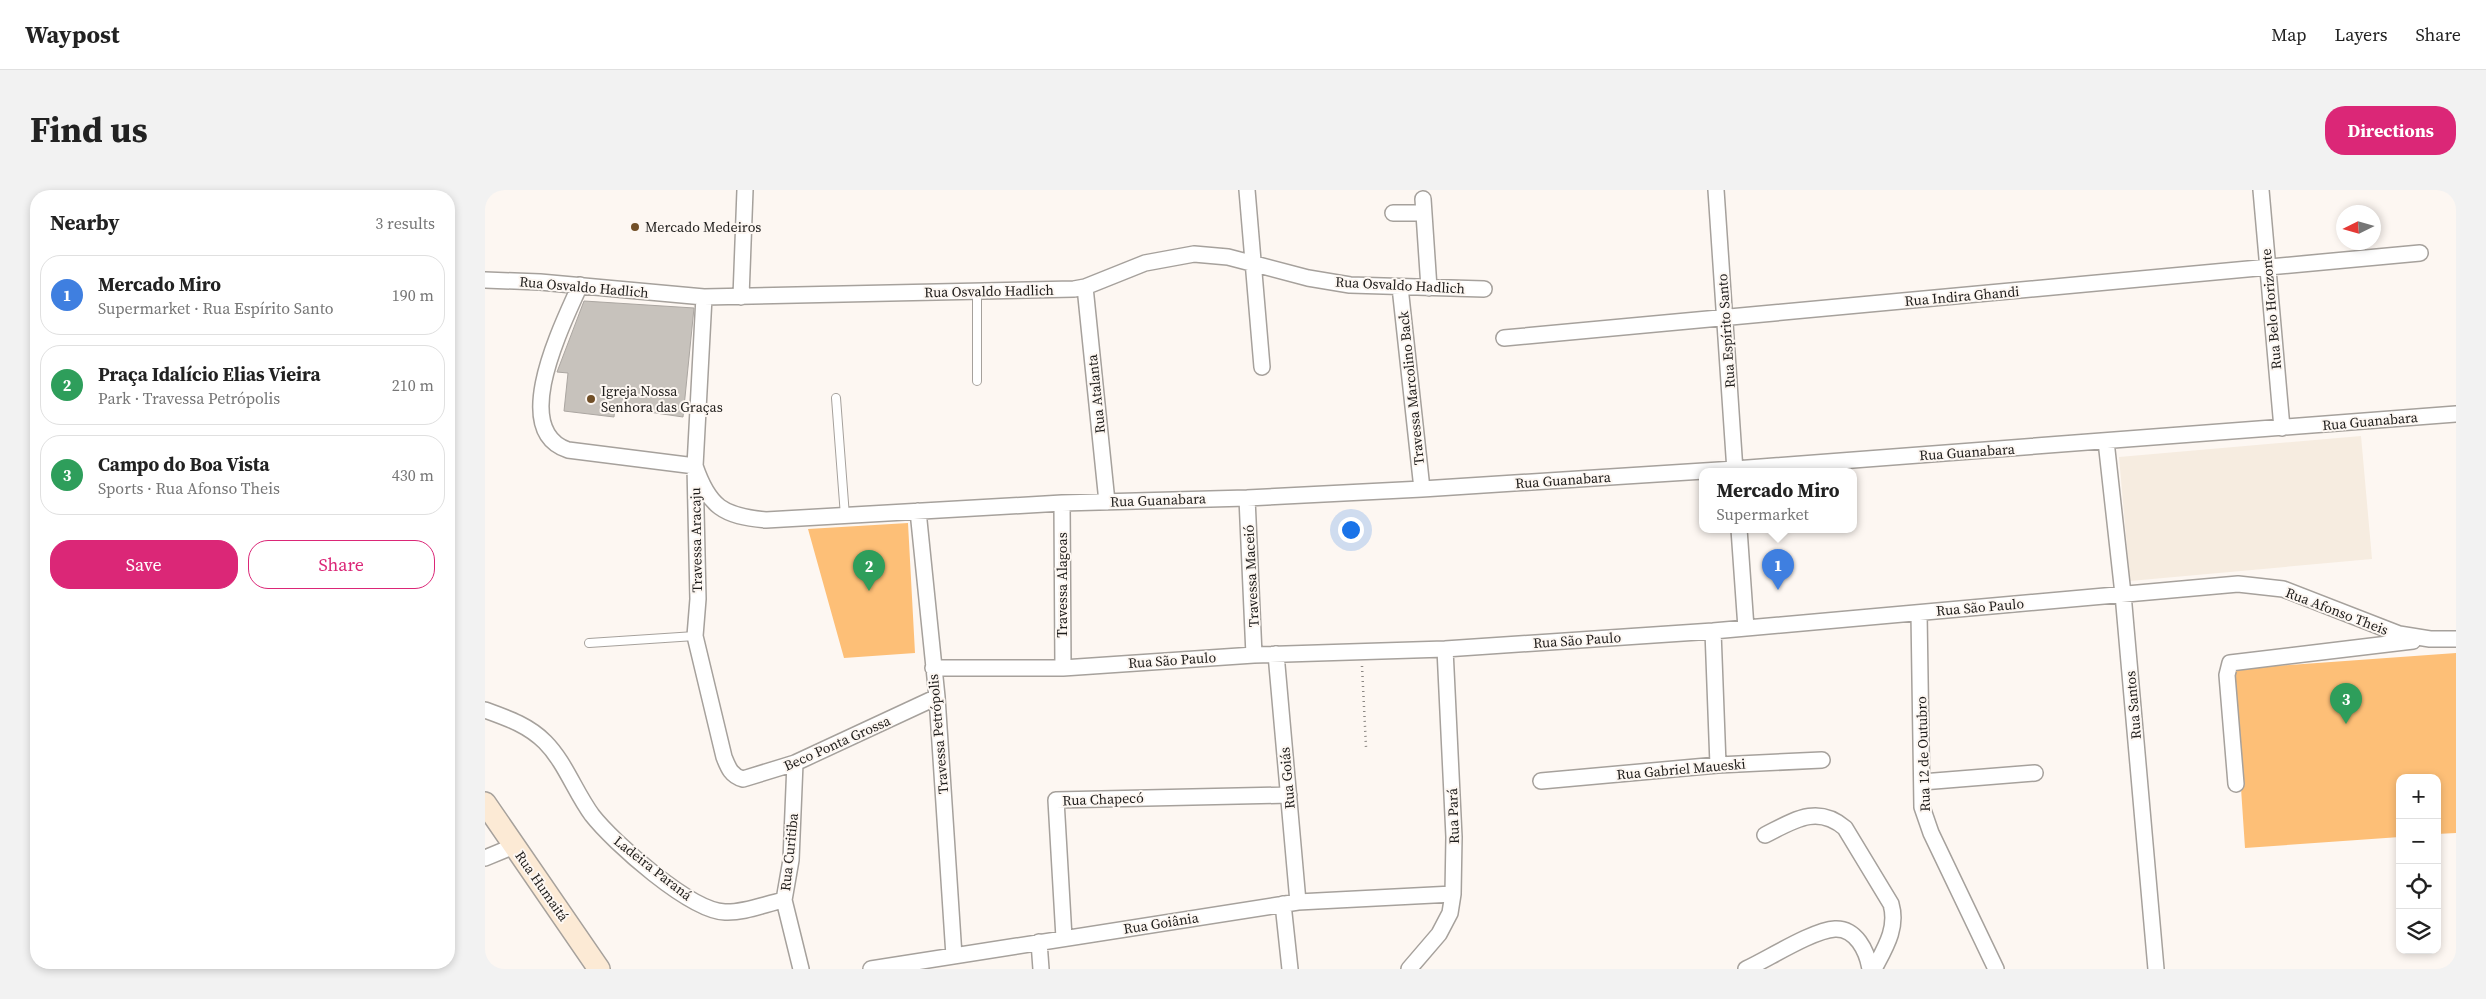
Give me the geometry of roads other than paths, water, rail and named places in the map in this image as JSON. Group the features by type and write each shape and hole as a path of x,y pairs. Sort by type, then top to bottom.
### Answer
{"street":[{"path":"741,297 745,190"},
{"path":"1247,190 1262,367"},
{"name":"Rua Espírito Santo","path":"1716,190 1735,468"},
{"name":"Rua Belo Horizonte","path":"2261,190 2282,428"},
{"path":"1393,213 1423,206 1429,288"},
{"name":"Rua Indira Ghandi","path":"1504,338 2420,254"},
{"name":"Rua Osvaldo Hadlich","path":"485,280 704,297 977,291 1085,287 1125,269 1169,257 1211,255 1332,283 1484,289"},
{"path":"580,286 546,368 542,409 547,433 553,442 568,450 695,466"},
{"name":"Rua Atalanta","path":"1085,287 1107,502"},
{"name":"Travessa Marcolino Back","path":"1400,287 1422,489"},
{"name":"Travessa Aracaju","path":"704,297 695,466 698,599 695,636 724,756 735,777"},
{"name":"Rua Guanabara","path":"1761,468 2456,414"},
{"name":"Rua Santos","path":"2106,441 2123,594 2156,969"},
{"name":"Rua Guanabara","path":"695,466 702,488 710,501 736,515 765,520 1062,502 1247,498 1699,472"},
{"name":"Travessa Maceió","path":"1247,498 1254,655"},
{"name":"Travessa Alagoas","path":"1062,502 1063,668"},
{"name":"Travessa Petrópolis","path":"918,512 937,698 954,956"},
{"path":"1739,533 1745,628"},
{"name":"Rua São Paulo","path":"933,668 1063,668 1254,655 1445,649 1713,631 2219,584"},
{"name":"Rua Afonso Theis","path":"2219,584 2259,585 2283,589 2399,634 2429,639 2456,638"},
{"name":"Rua 12 de Outubro","path":"1919,613 1922,807 1925,818 1996,969"},
{"path":"1713,631 1718,765"},
{"path":"2236,784 2227,675 2230,663 2429,639"},
{"name":"Rua Pará","path":"1409,969 1439,934 1450,913 1453,894 1454,837 1445,649"},
{"name":"Rua Goiás","path":"1276,654 1289,795 1290,969"},
{"name":"Beco Ponta Grossa","path":"735,777 743,779 752,778 795,763 937,698"},
{"name":"Ladeira Paraná","path":"485,710 515,722 533,732 546,743 581,799 605,831 632,856 682,894 707,908 725,912 784,900"},
{"name":"Rua Gabriel Maueski","path":"1541,781 1718,765 1822,760"},
{"name":"Rua Curitiba","path":"795,763 791,860 784,900 801,969"},
{"path":"1922,782 2035,772"},
{"name":"Rua Chapecó","path":"1064,938 1056,800 1289,795"},
{"name":"Rua Humaitá","path":"485,803 599,969"},
{"path":"1765,835 1807,816 1823,816 1835,820 1845,828 1891,904 1894,915 1889,938 1872,969"},
{"path":"485,858 514,846"},
{"name":"Rua Goiânia","path":"871,969 1290,903 1453,894"},
{"path":"1746,969 1810,937 1835,929 1846,931 1863,946 1872,969"},
{"path":"1039,942 1041,969"}],"lane":[{"path":"977,291 977,381"},
{"path":"836,398 845,516"},
{"path":"589,643 695,636"}],"place":[{"name":"Mercado Medeiros","path":"635,227"},
{"name":"Igreja Nossa Senhora das Graças","path":"591,399"},
{"name":"Mercado Miro","path":"1778,590"},
{"name":"Praça Idalício Elias Vieira","path":"869,591"},
{"name":"Campo do Boa Vista","path":"2346,724"}]}
